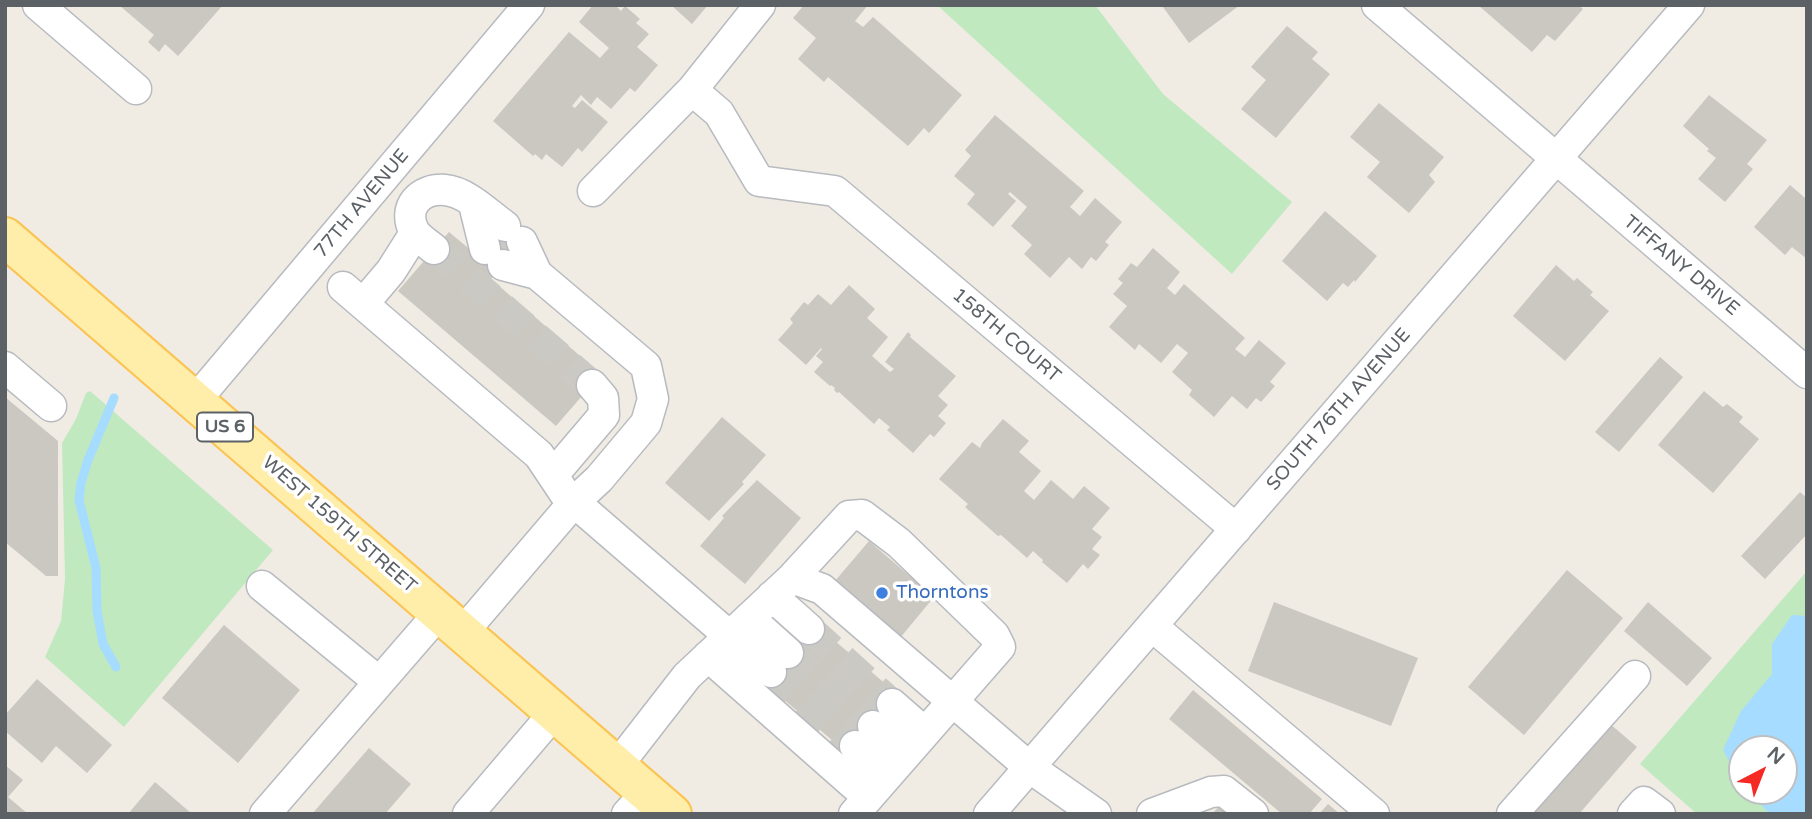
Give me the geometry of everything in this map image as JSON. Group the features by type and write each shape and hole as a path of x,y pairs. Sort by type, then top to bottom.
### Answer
{"main road":[{"name":"WEST 159TH STREET","path":"7,243 195,401 617,766 649,807"}],"street":[{"path":"38,5 136,89"},
{"name":"77TH AVENUE","path":"195,401 529,5"},
{"path":"593,191 692,90 760,5"},
{"name":"TIFFANY DRIVE","path":"1377,5 1807,373"},
{"name":"SOUTH 76TH AVENUE","path":"1000,810 1029,767 1689,5"},
{"name":"158TH COURT","path":"692,90 719,113 760,181 835,191 1236,529"},
{"path":"265,814 379,682 451,622 574,502 599,479 646,423 653,399 646,366 504,246 474,204 464,196 444,190 423,193 413,202 409,214 424,241 391,271 353,295 539,455 565,494 574,502 740,627 780,662"},
{"path":"5,367 51,406"},
{"path":"552,475 604,415 603,397 592,385"},
{"path":"617,766 687,676 782,587 849,516 862,515 899,543 994,635 1000,647 888,774"},
{"path":"262,586 379,682"},
{"path":"782,587 809,629"},
{"path":"782,587 822,589 1029,767 1096,814"},
{"path":"1152,626 1374,814"},
{"path":"708,656 888,774"},
{"path":"1513,814 1635,676"},
{"path":"468,814 555,712"},
{"path":"888,774 874,725 888,774"},
{"path":"1152,814 1211,792 1224,791 1253,814"},
{"path":"1633,814 1644,802 1660,814"}],"green space":[{"path":"937,5 1095,5 1163,94 1292,202 1232,274"},
{"path":"90,391 273,550 124,727 45,657 61,621 65,579 62,443 76,419 86,393"},
{"path":"1807,571 1807,814 1697,814 1640,764"}],"water":[{"path":"1792,615 1807,616 1807,814 1770,814 1761,805 1798,805 1798,735 1730,735 1741,711 1772,674 1772,644"},
{"path":"1728,739 1728,759 1723,750"}],"building":[{"path":"119,5 223,5 178,56 165,44 159,52 148,42 154,35"},
{"path":"593,5 615,5 621,11 625,6 640,19 636,23 649,34 637,47 658,65 635,92 630,88 611,109 597,97 591,105 581,95 572,106 575,108 582,100 608,122 582,152 578,148 562,167 546,154 542,160 535,154 533,156 493,121 569,32 600,58 609,48 579,22"},
{"path":"671,5 708,5 692,24"},
{"path":"804,5 868,5 855,21 863,27 873,17 962,95 929,133 924,128 908,146 828,77 824,82 798,59 816,38 793,18"},
{"path":"1240,5 1189,43 1163,7"},
{"path":"1478,5 1578,5 1583,9 1555,41 1547,35 1532,52"},
{"path":"1287,26 1318,52 1312,59 1330,74 1276,138 1241,109 1266,80 1251,67"},
{"path":"1709,95 1767,140 1747,164 1753,169 1725,202 1698,179 1716,158 1683,126"},
{"path":"1379,103 1444,157 1429,175 1435,182 1409,213 1367,177 1380,162 1350,137"},
{"path":"995,115 1084,191 1070,207 1080,216 1095,198 1122,222 1105,242 1109,245 1096,261 1091,257 1082,269 1069,257 1050,278 1024,254 1032,245 1011,226 1027,207 1010,192 1008,194 1016,201 993,227 967,204 975,194 954,176 971,156 965,150"},
{"path":"1790,185 1805,198 1807,196 1807,259 1792,247 1785,255 1754,227"},
{"path":"1325,211 1377,256 1355,282 1354,280 1348,287 1343,283 1327,301 1282,261"},
{"path":"510,220 528,235 491,279 601,374 556,426 398,291 449,232 479,257"},
{"path":"1153,248 1180,272 1167,288 1175,295 1184,284 1245,338 1235,349 1245,357 1259,340 1286,363 1270,382 1275,386 1261,402 1256,398 1247,409 1232,396 1214,417 1189,395 1192,390 1172,372 1188,353 1177,344 1161,363 1139,344 1135,350 1109,327 1127,306 1113,294 1123,283 1118,279 1131,263 1137,267"},
{"path":"1556,265 1574,281 1577,278 1593,292 1590,295 1609,311 1565,361 1513,316"},
{"path":"849,285 875,309 867,318 888,337 872,356 890,372 894,369 885,362 908,332 910,337 956,376 938,396 948,405 938,416 946,423 934,437 930,434 913,453 887,430 890,427 879,418 874,424 814,372 823,362 816,356 821,348 806,365 778,340 793,323 790,319 804,302 808,305 818,294 831,305"},
{"path":"1660,357 1683,377 1619,452 1595,432"},
{"path":"1704,391 1723,407 1727,404 1743,417 1739,422 1759,439 1713,493 1658,445"},
{"path":"5,397 58,441 58,576 46,576 5,542"},
{"path":"722,417 766,455 742,482 744,484 709,521 665,483"},
{"path":"1003,419 1029,441 1019,452 1041,471 1024,491 1034,500 1051,480 1073,499 1084,486 1110,508 1092,529 1102,537 1092,549 1100,555 1088,569 1083,564 1067,583 1033,551 1027,558 1001,535 998,536 965,507 968,504 939,479 972,442 980,448"},
{"path":"757,480 801,518 745,584 700,546 724,518 722,516"},
{"path":"1800,492 1807,498 1807,534 1765,579 1741,556"},
{"name":"Thorntons","path":"869,541 934,597 895,644 829,588"},
{"path":"1567,570 1623,618 1524,735 1468,687"},
{"path":"1274,602 1418,658 1391,726 1248,671"},
{"path":"1648,602 1712,658 1687,686 1624,631"},
{"path":"815,624 901,697 851,756 764,683"},
{"path":"224,625 300,690 238,763 162,698"},
{"path":"37,679 112,745 87,773 56,746 42,763 5,731 5,715"},
{"path":"1193,690 1322,799 1309,814 1282,814 1169,719"},
{"path":"1609,723 1637,747 1579,814 1531,814"},
{"path":"369,748 411,784 385,814 312,814"},
{"path":"5,765 23,780 8,797 28,814 5,814"},
{"path":"155,782 192,814 128,814"},
{"path":"1223,802 1237,814 1212,814"},
{"path":"1328,804 1340,814 1319,814"}],"waterway":[{"path":"114,398 88,460 79,500 96,568 97,611 103,644 116,667"}],"tunnel":[{"path":"494,238 513,253"},
{"path":"434,249 592,385"},
{"path":"809,629 892,704"},
{"path":"788,653 873,726"},
{"path":"771,672 855,746"}],"place":[{"name":"Thorntons","path":"882,593"}]}
